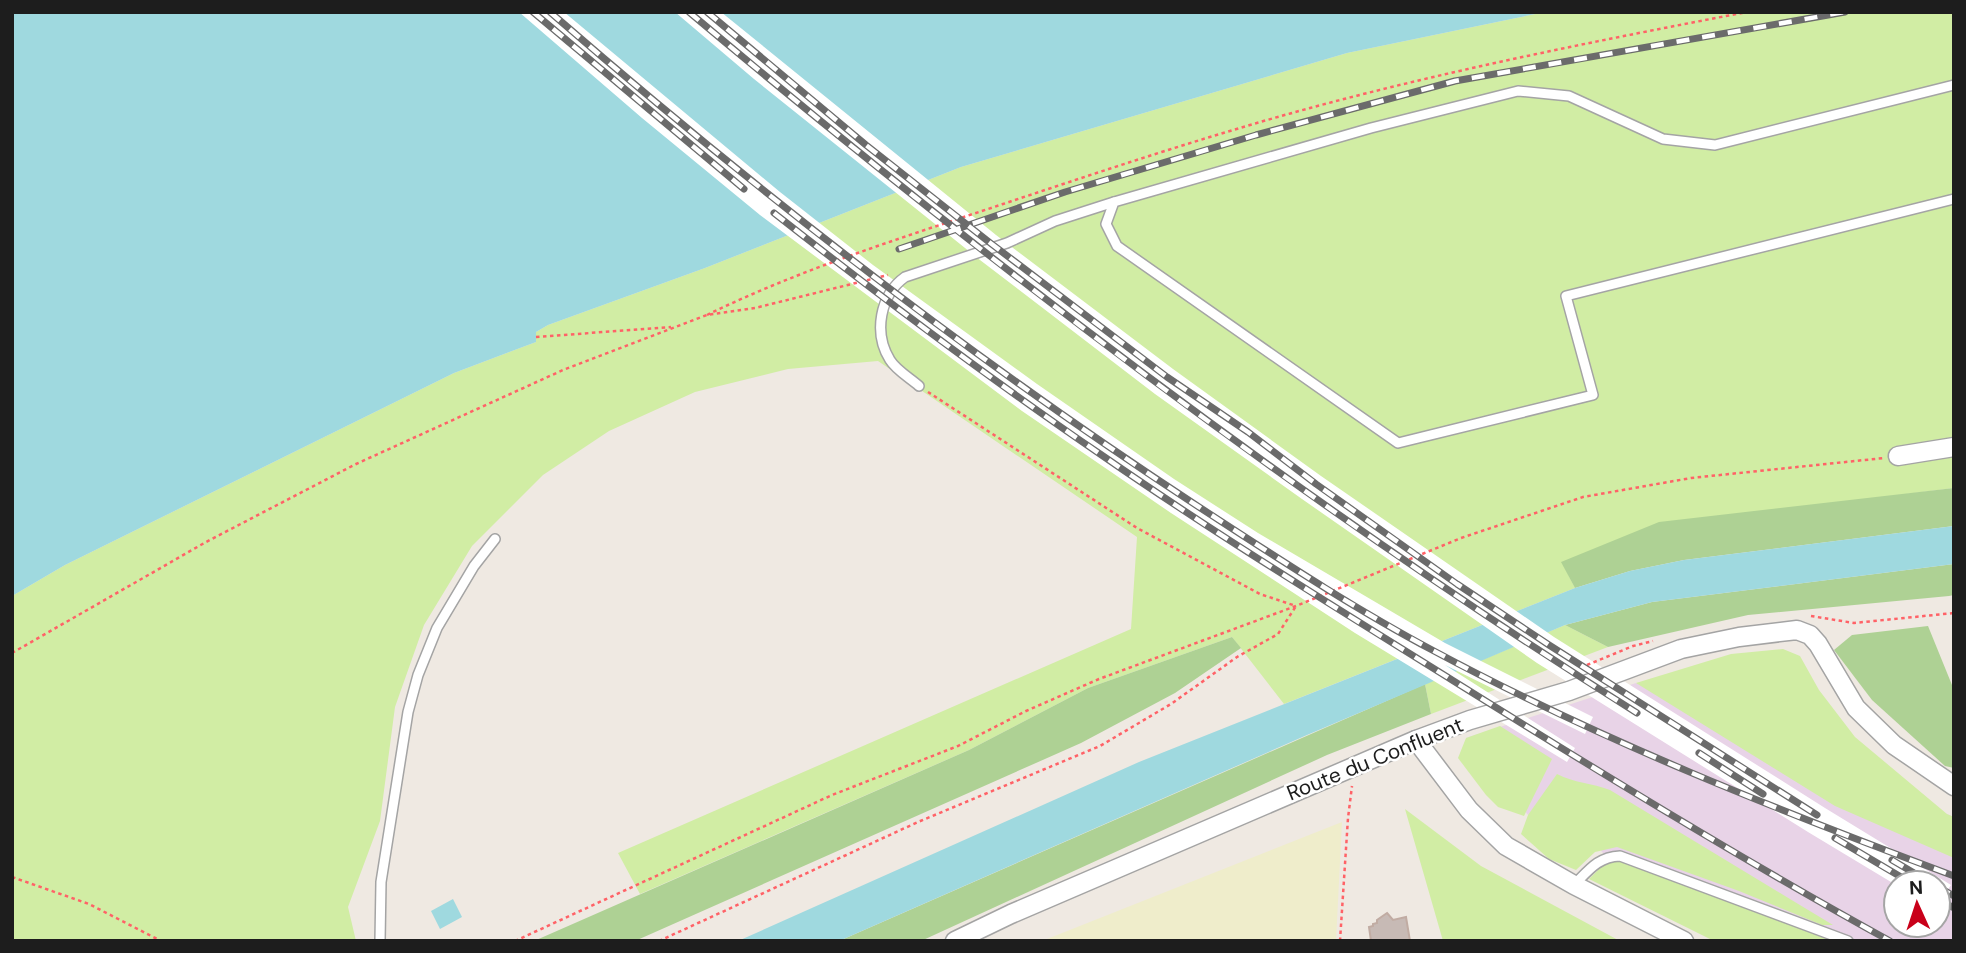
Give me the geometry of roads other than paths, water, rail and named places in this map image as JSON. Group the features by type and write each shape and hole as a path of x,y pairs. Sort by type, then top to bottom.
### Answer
{"street":[{"path":"1898,456 1954,447"},
{"name":"Route du Confluent","path":"955,941 1011,914 1416,740 1470,720 1569,691 1681,649 1750,635 1797,630 1810,635 1856,708 1894,744 1954,786"},
{"path":"1416,740 1469,810 1506,846 1574,885 1684,941"}],"lane":[{"path":"919,386 891,361 881,337 881,312 893,286 905,277 1007,243 1055,221 1114,202 1371,128 1518,91 1569,96 1663,139 1715,145 1954,85"},
{"path":"1114,202 1106,224 1117,246 1398,443 1594,395 1566,296 1954,199"},
{"path":"380,941 381,882 408,712 418,675 437,628 474,566 495,539"},
{"path":"1574,885 1607,856 1620,856 1848,941"}],"water":[{"path":"12,12 1545,12 1347,53 961,167 705,268 548,325 536,332 536,342 454,373 65,565 12,596"},
{"path":"1954,526 1954,564 1652,602 1565,625 1307,735 839,941 738,941 1139,762 1575,588 1630,571 1684,560"},
{"path":"453,899 462,917 440,929 431,911"}],"railway":[{"path":"533,12 744,189"},
{"path":"550,12 706,144 866,271 948,332 1114,450 1344,600 1497,684 1625,744 1821,826 1954,876"},
{"path":"689,12 917,199 1151,379 1391,551 1637,713"},
{"path":"707,12 866,145 1167,377 1248,432 1457,584 1817,815"},
{"path":"899,249 1065,192 1256,135 1455,81 1845,12"},
{"path":"774,213 977,367 1189,514 1615,781 1890,941"},
{"path":"1699,753 1763,794"},
{"path":"1835,838 1887,869"},
{"path":"1892,860 1907,869"}]}
